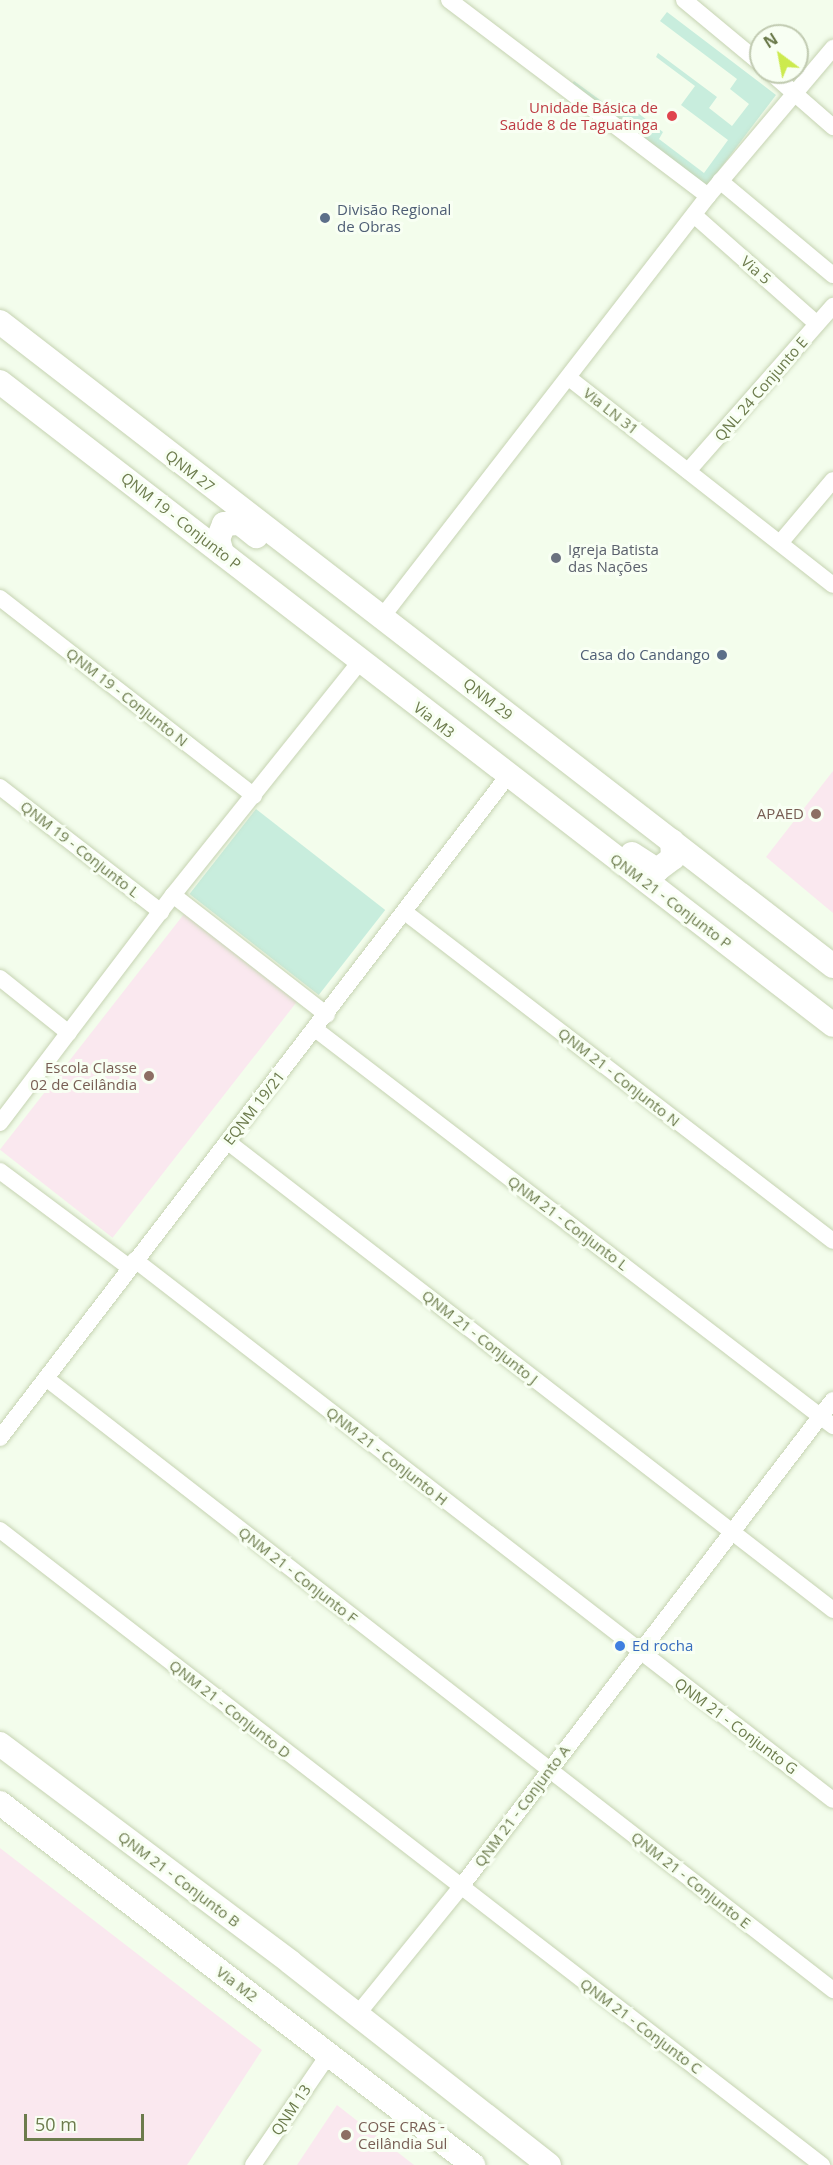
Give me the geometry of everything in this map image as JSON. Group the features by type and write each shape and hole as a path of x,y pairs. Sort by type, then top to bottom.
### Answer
{"main road":[{"name":"QNM 27","path":"0,322 344,590 382,617"},
{"name":"QNM 19 - Conjunto P","path":"0,382 222,552 360,662"},
{"path":"222,552 218,539 221,528 230,522 240,523 302,571 344,590"},
{"name":"QNM 29","path":"382,617 833,966"},
{"name":"Via M3","path":"360,662 507,777"},
{"name":"QNM 21 - Conjunto P","path":"507,777 833,1025"},
{"path":"535,797 589,822 653,870 673,858 672,841"},
{"name":"QNM 21 - Conjunto B","path":"0,1744 356,2016"},
{"name":"Via M2","path":"0,1803 473,2165"},
{"path":"356,2016 549,2165"}],"street":[{"path":"450,0 708,196"},
{"path":"684,0 749,54"},
{"name":"Via LN 31","path":"833,48 720,181 569,378 833,585"},
{"path":"784,84 833,126"},
{"path":"720,181 833,275"},
{"name":"Via 5","path":"694,215 817,324"},
{"name":"QNL 24 Conjunto E","path":"688,471 833,306"},
{"path":"382,617 569,378"},
{"path":"780,543 833,480"},
{"name":"QNM 19 - Conjunto N","path":"0,598 254,796"},
{"path":"0,1123 173,895 360,662"},
{"name":"EQNM 19/21","path":"0,1438 47,1379 132,1263 406,913 507,777"},
{"name":"QNM 19 - Conjunto L","path":"0,787 161,912"},
{"path":"173,895 327,1015"},
{"name":"QNM 21 - Conjunto N","path":"406,913 833,1241"},
{"path":"0,978 69,1033"},
{"name":"QNM 21 - Conjunto L","path":"315,1029 827,1421"},
{"name":"QNM 21 - Conjunto J","path":"228,1142 833,1610"},
{"name":"QNM 21 - Conjunto H","path":"0,1171 132,1263 639,1652"},
{"name":"QNM 21 - Conjunto F","path":"47,1379 549,1770"},
{"name":"QNM 21 - Conjunto A","path":"356,2016 460,1888 733,1532 827,1421 833,1400"},
{"name":"QNM 21 - Conjunto D","path":"0,1530 460,1888"},
{"name":"QNM 21 - Conjunto G","path":"639,1652 833,1800"},
{"name":"QNM 21 - Conjunto E","path":"549,1770 833,1989"},
{"name":"QNM 21 - Conjunto C","path":"460,1888 822,2165"},
{"name":"QNM 13","path":"253,2165 329,2054"}],"shaded area":[{"name":"APAED","path":"833,771 833,913 766,857"},
{"name":"Escola Classe 02 de Ceilândia","path":"184,914 297,1002 113,1238 0,1150"},
{"path":"0,1848 262,2050 187,2165 0,2165"},
{"name":"COSE CRAS - Ceilândia Sul","path":"337,2105 414,2165 297,2165"}],"green space":[{"path":"667,12 749,74 749,84 762,84 776,95 704,190 569,88 574,81 615,111 622,101 663,132 659,139 704,173 728,140 681,105 695,86 656,57 658,53 717,97 709,108 732,126 749,104 730,89 737,79 660,21"},
{"path":"256,809 385,910 319,995 190,894"}],"place":[{"name":"Unidade Básica de Saúde 8 de Taguatinga","path":"672,116"},
{"name":"Divisão Regional de Obras","path":"325,218"},
{"name":"Igreja Batista das Nações","path":"556,558"},
{"name":"Casa do Candango","path":"722,655"},
{"name":"APAED","path":"816,814"},
{"name":"Escola Classe 02 de Ceilândia","path":"149,1076"},
{"name":"Ed rocha","path":"620,1646"},
{"name":"COSE CRAS - Ceilândia Sul","path":"346,2135"}]}
